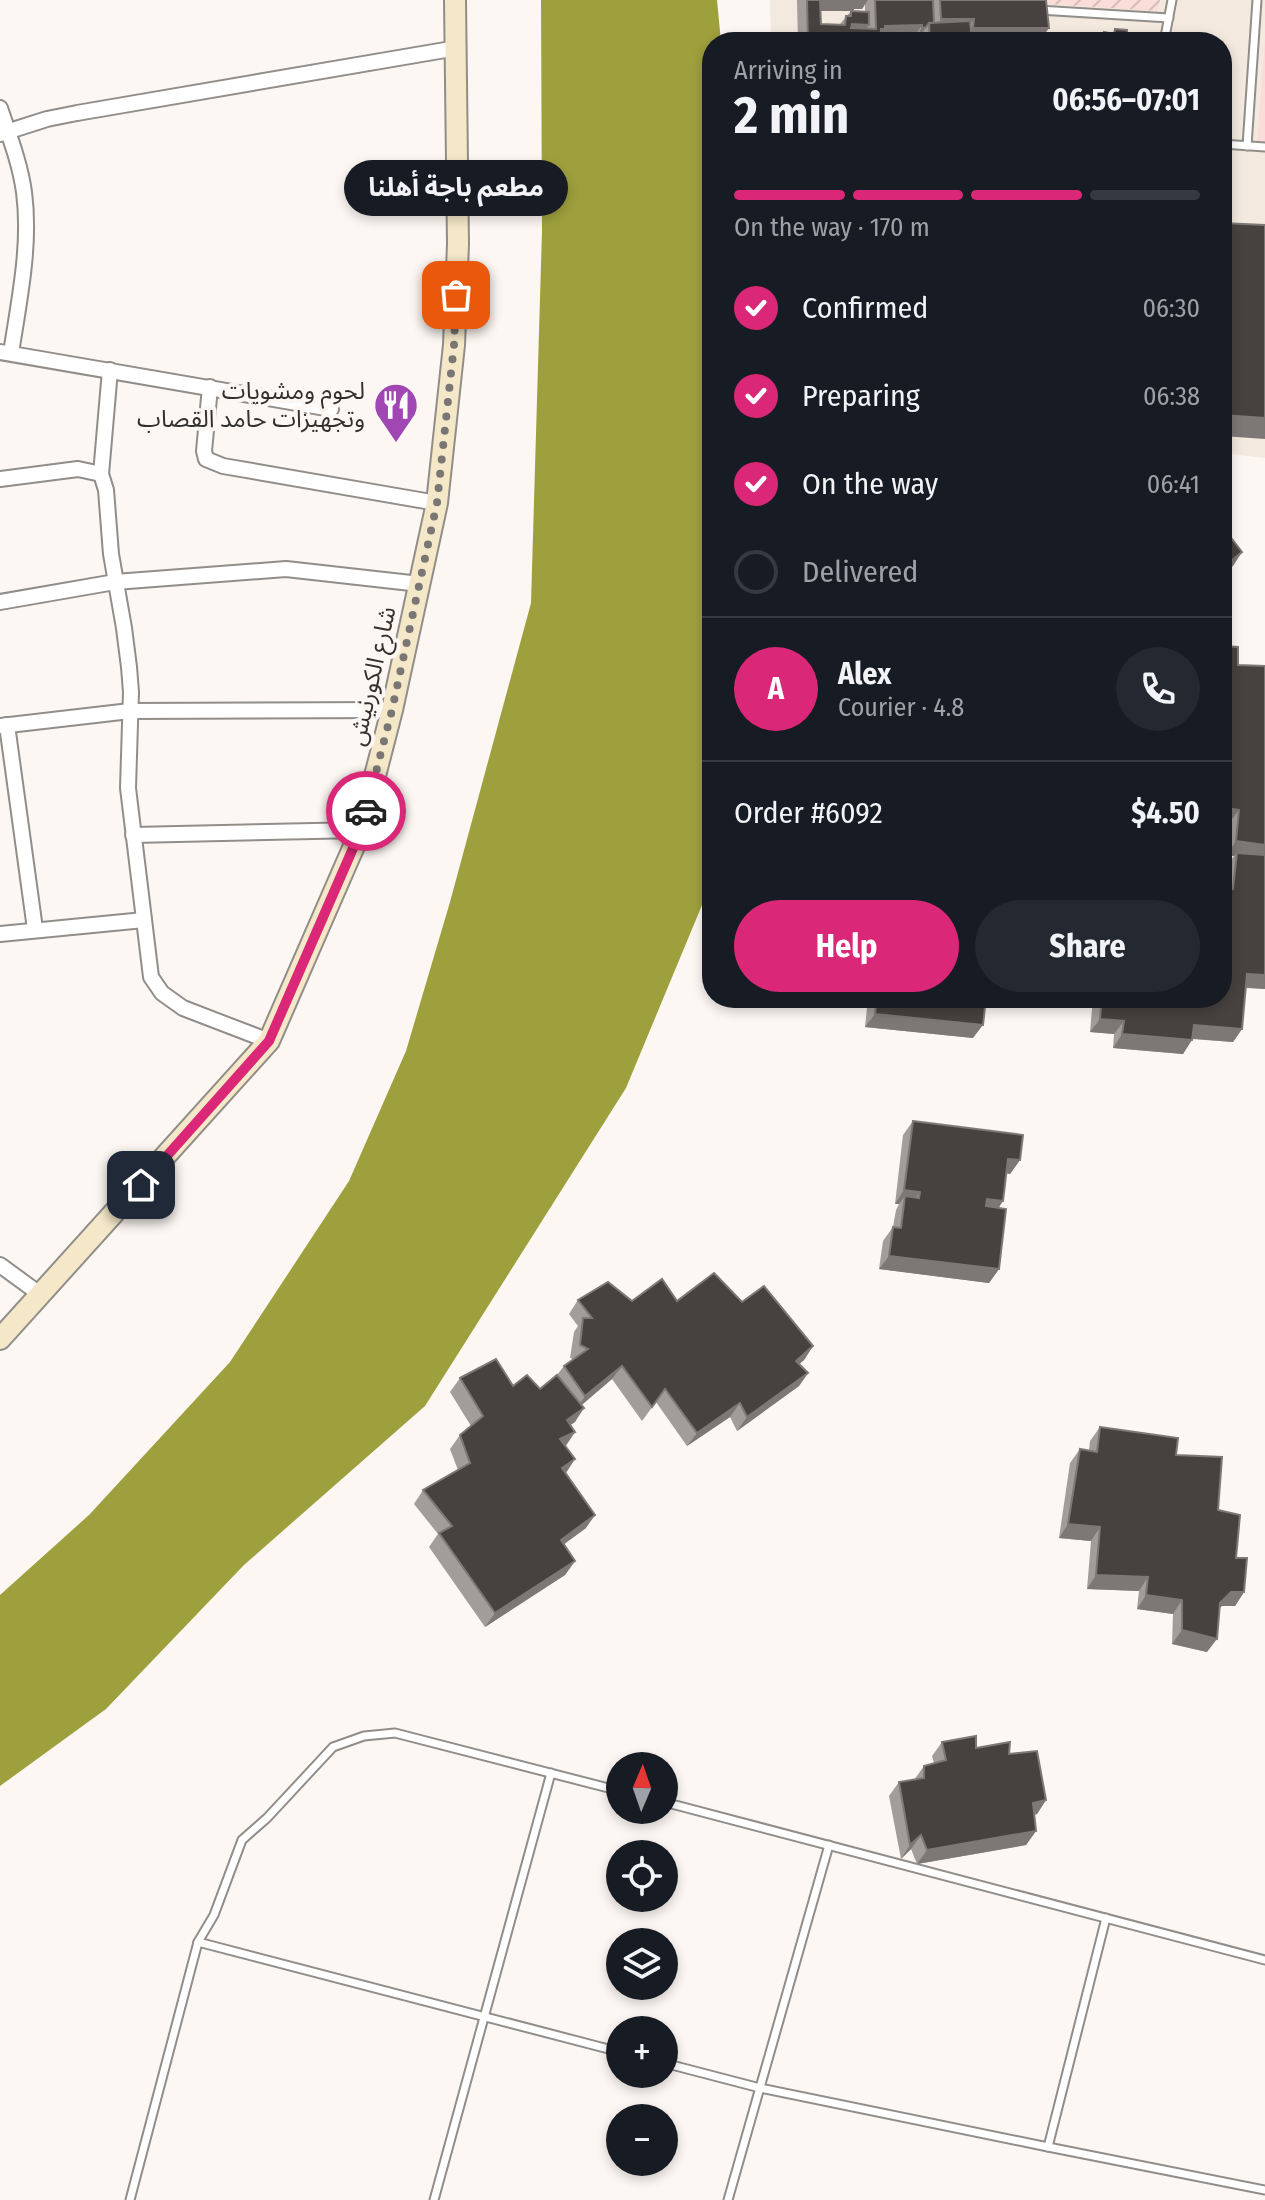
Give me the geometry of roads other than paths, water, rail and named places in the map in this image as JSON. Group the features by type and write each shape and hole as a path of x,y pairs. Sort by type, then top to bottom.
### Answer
{"street":[{"name":"شارع الكورنيش","path":"0,1339 269,1041 361,830 392,710 437,503 454,345 458,244 455,0"},
{"path":"4,133 77,113 457,48"},
{"path":"0,108 4,133 17,158 24,192 26,226 23,273 6,353 331,409"},
{"path":"110,370 101,474 106,490 111,554 131,692 128,788 151,977 162,993 183,1008 269,1041"},
{"path":"210,387 204,451 206,459 223,466 437,503"},
{"path":"0,479 78,469 101,474"},
{"path":"0,602 115,582 286,569 420,584"},
{"path":"35,929 4,726 130,711 392,710"},
{"path":"133,835 361,830"},
{"path":"0,934 144,920"},
{"path":"0,1265 41,1295"}],"lane":[{"path":"1166,32 1172,0"},
{"path":"1247,146 1257,0"},
{"path":"1039,10 1169,18"},
{"path":"1232,145 1265,147"},
{"path":"130,2200 198,1942 214,1915 242,1840 267,1818 333,1747 364,1736 395,1733 606,1787"},
{"path":"434,2200 551,1773"},
{"path":"678,1806 1265,1960"},
{"path":"728,2200 829,1845"},
{"path":"1048,2147 1106,1918"},
{"path":"198,1942 606,2048"},
{"path":"678,2067 760,2088 1265,2190"}],"place":[{"name":"مطعم باجة أهلنا","path":"456,295"},
{"name":"لحوم ومشويات وتجهيزات حامد القصاب","path":"396,444"}]}
